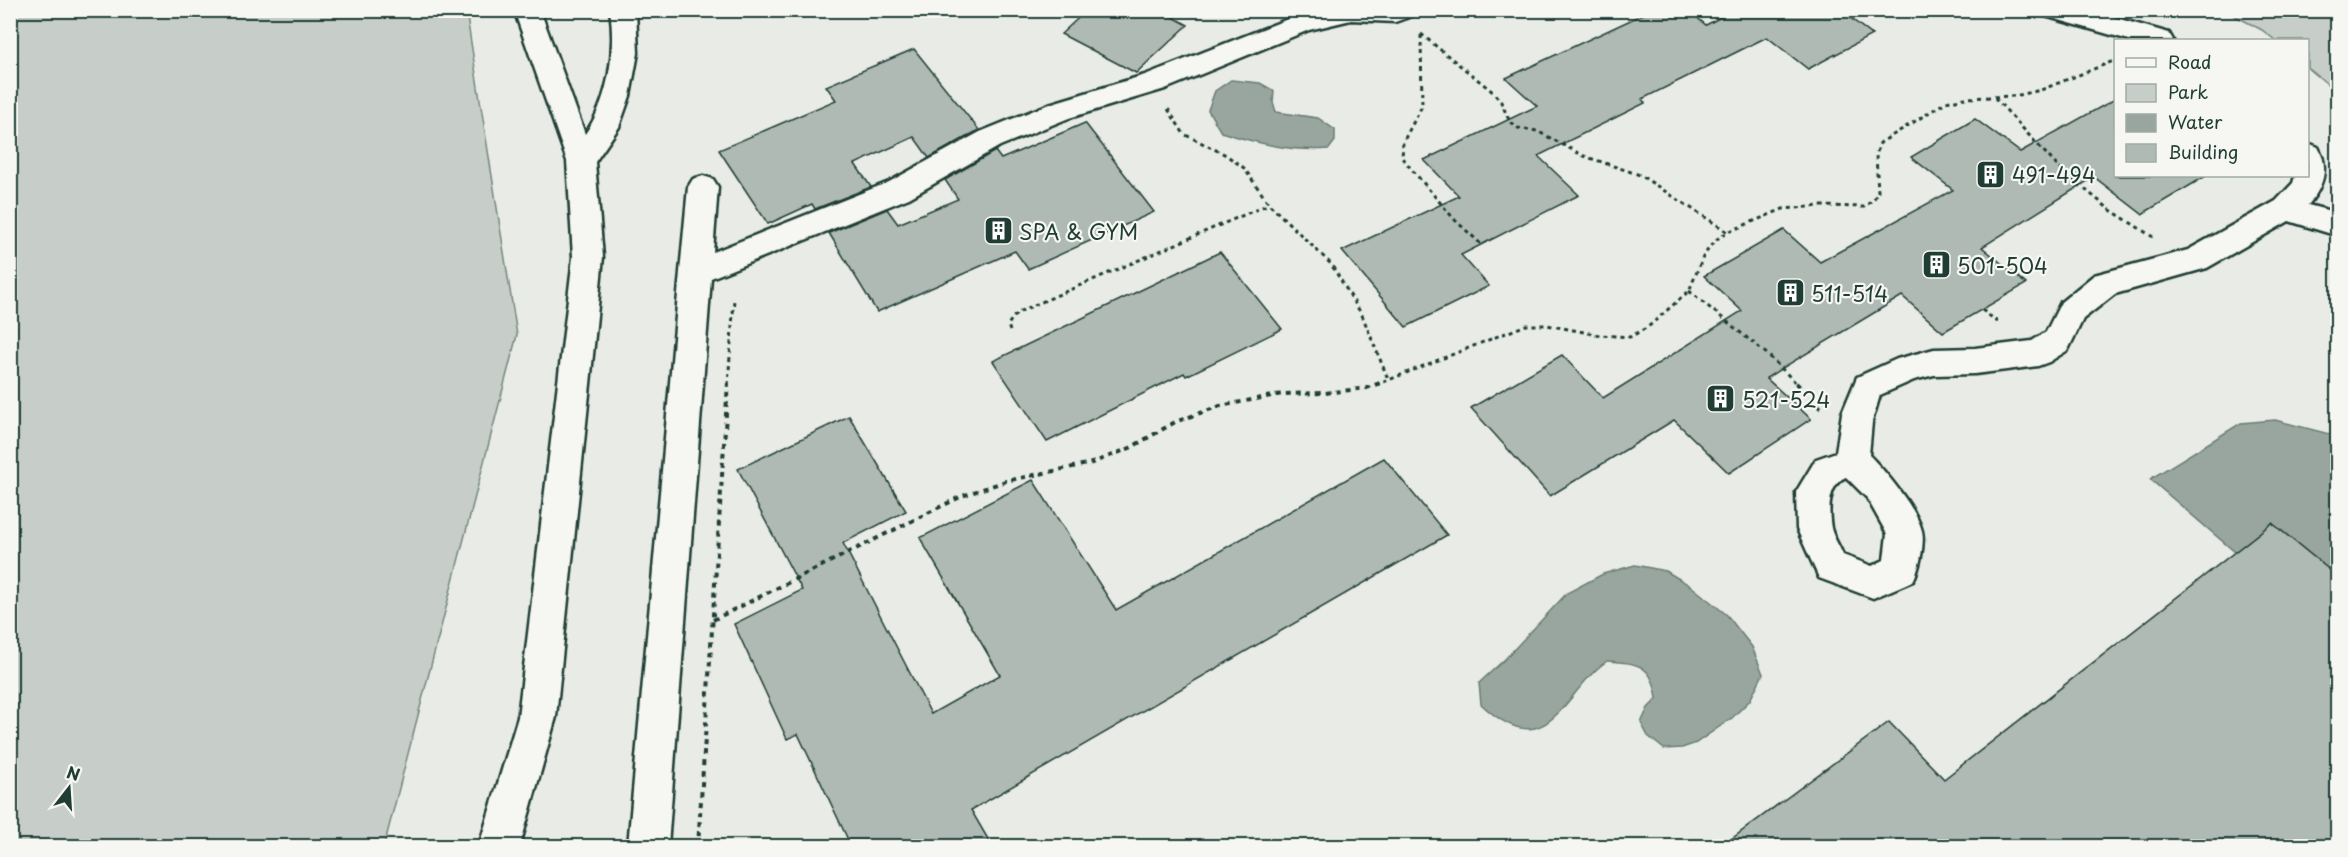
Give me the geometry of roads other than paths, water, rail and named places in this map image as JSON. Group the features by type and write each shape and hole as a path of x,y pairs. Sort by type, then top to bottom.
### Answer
{"street":[{"path":"499,846 537,717 588,257 581,161 526,10"},
{"path":"581,161 606,123 623,71 626,23 623,10"},
{"path":"2054,10 2156,39"},
{"path":"695,272 899,190 990,139 1059,111 1155,82 1302,23 1352,11 1399,12"},
{"path":"1852,448 1857,411 1868,386 1886,376 1934,362 1975,361 2037,353 2057,341 2072,311 2105,284 2196,260 2286,209 2308,186 2311,167 2309,160"},
{"path":"648,846 702,187"},
{"path":"2286,209 2337,225"}],"water":[{"path":"1231,80 1260,83 1274,91 1273,102 1276,112 1318,118 1335,130 1335,141 1329,149 1288,148 1221,132 1208,110 1215,91"},
{"path":"2275,420 2337,436 2337,576 2272,523 2235,552 2150,479 2241,423"},
{"path":"1635,565 1666,571 1691,586 1727,615 1752,647 1763,674 1750,700 1732,718 1696,743 1682,748 1664,749 1648,736 1641,723 1648,708 1657,699 1652,679 1647,672 1635,665 1607,661 1591,674 1553,718 1539,727 1523,729 1504,722 1481,704 1479,683 1505,659 1567,593 1603,574"}],"place":[{"name":"491-494","path":"1991,174"},
{"name":"SPA & GYM","path":"998,231"},
{"name":"501-504","path":"1936,265"},
{"name":"511-514","path":"1790,293"},
{"name":"521-524","path":"1721,399"}]}
